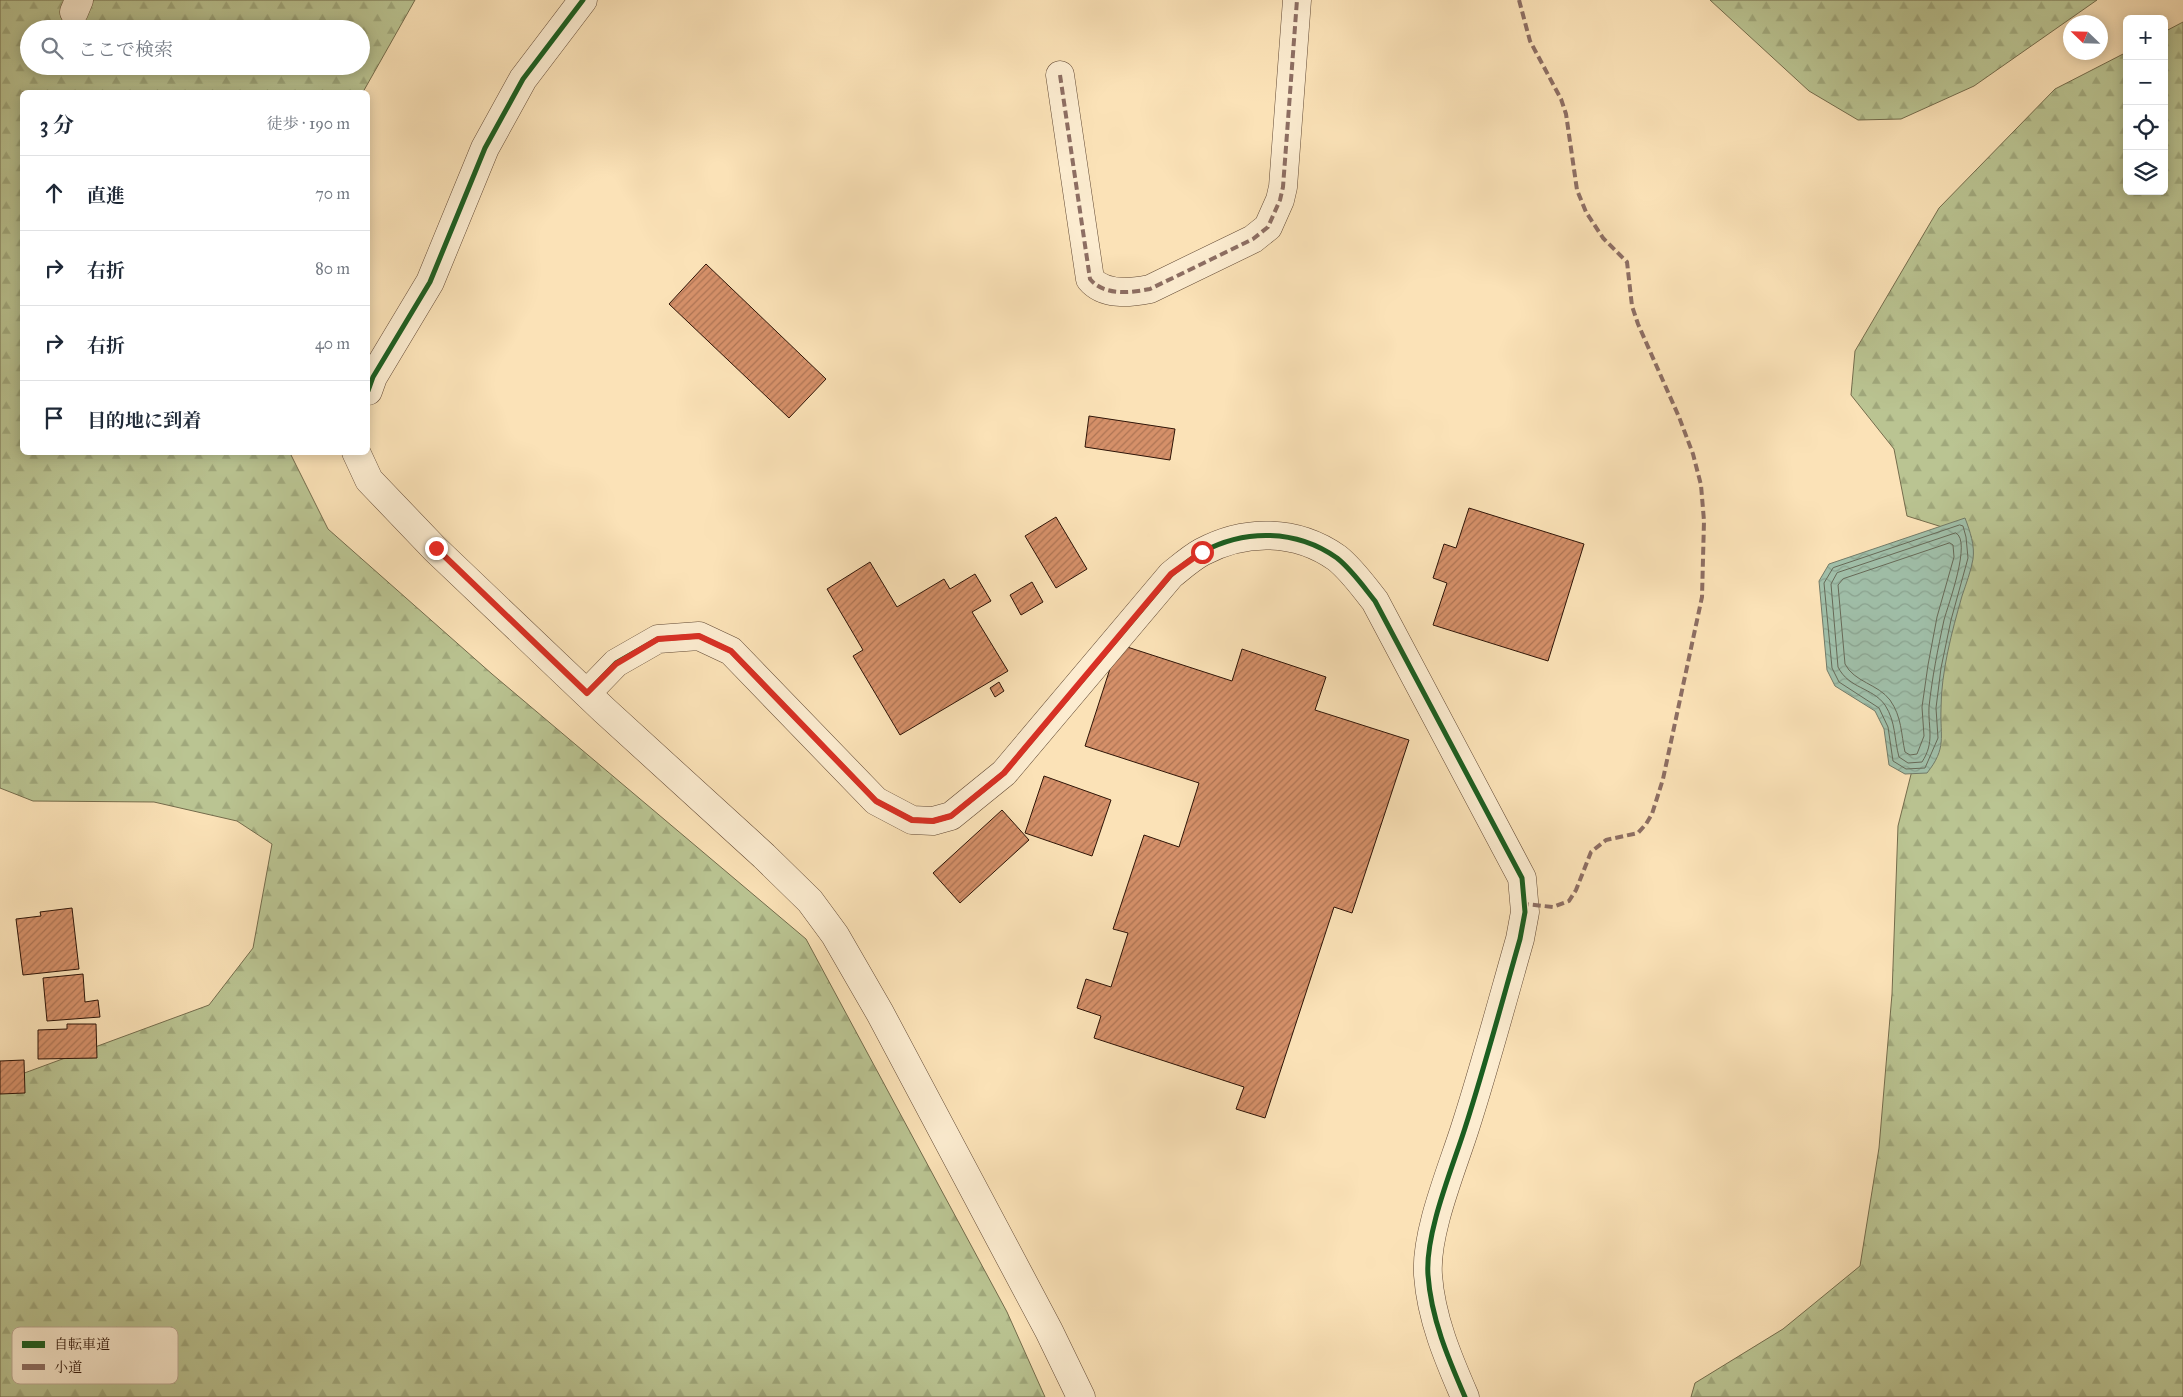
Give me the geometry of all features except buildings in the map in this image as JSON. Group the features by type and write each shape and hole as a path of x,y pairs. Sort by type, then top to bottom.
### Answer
{"street":[{"path":"370,385 373,377 430,282 490,140 523,80 583,0"},
{"path":"1060,75 1090,279 1097,287 1104,290 1134,292 1150,289 1253,239 1268,227 1275,214 1280,200 1286,163 1297,0"},
{"path":"357,455 369,480 436,548 587,693 799,888 835,935 880,1013 1049,1331 1082,1397"},
{"path":"587,693 616,664 658,639 699,636 731,651 876,801 912,820 933,821 951,816 1004,773 1171,574 1202,552 1235,539 1266,534 1296,540 1336,558 1352,572 1375,601 1522,878 1525,912 1520,939 1437,1218 1428,1273 1432,1306 1438,1327 1465,1397"}],"green space":[{"path":"0,0 415,0 364,90 20,90 20,455 291,455 328,529 492,674 806,939 1007,1312 1045,1397 0,1397 0,1082 209,1005 253,948 272,844 237,821 154,802 33,801 0,788"},
{"path":"1710,0 2097,0 2076,15 2063,15 2063,24 1974,86 1901,119 1858,120 1809,91"},
{"path":"2183,22 2183,1397 1691,1397 1695,1383 1783,1329 1860,1266 1879,1148 1892,994 1898,826 1971,536 1907,516 1894,449 1851,395 1855,351 1939,208 2055,89 2123,54 2123,195 2168,195 2168,30"}],"water":[{"path":"1965,518 1973,544 1973,559 1954,623 1945,666 1941,695 1940,749 1927,773 1905,774 1889,765 1884,729 1875,711 1835,686 1827,670 1819,581 1829,564"}],"marked path":[{"path":"1060,75 1090,279 1102,288 1110,291 1134,292 1150,289 1253,239 1268,227 1280,200 1283,187 1297,0"},
{"path":"1519,0 1530,41 1561,99 1566,114 1577,190 1586,212 1603,238 1627,262 1632,306 1638,324 1679,417 1693,454 1701,485 1704,521 1702,597 1663,779 1652,814 1638,833 1606,840 1591,852 1576,890 1569,901 1553,907 1525,904"}],"cycle path":[{"path":"370,385 373,377 430,282 485,148 523,79 583,0"},
{"path":"587,693 616,663 658,639 699,636 731,651 876,801 912,820 933,821 951,816 1004,773 1171,575 1198,554 1218,544 1235,539 1270,536 1288,537 1305,542 1321,548 1337,558 1375,601 1522,878 1525,912 1520,939 1480,1081 1440,1201 1428,1258 1428,1275 1433,1307 1447,1353 1465,1397"}],"route":[{"path":"436,548 587,693 616,664 658,639 699,636 731,651 876,801 897,814 912,820 933,821 951,816 1004,773 1171,574 1202,552"}]}
